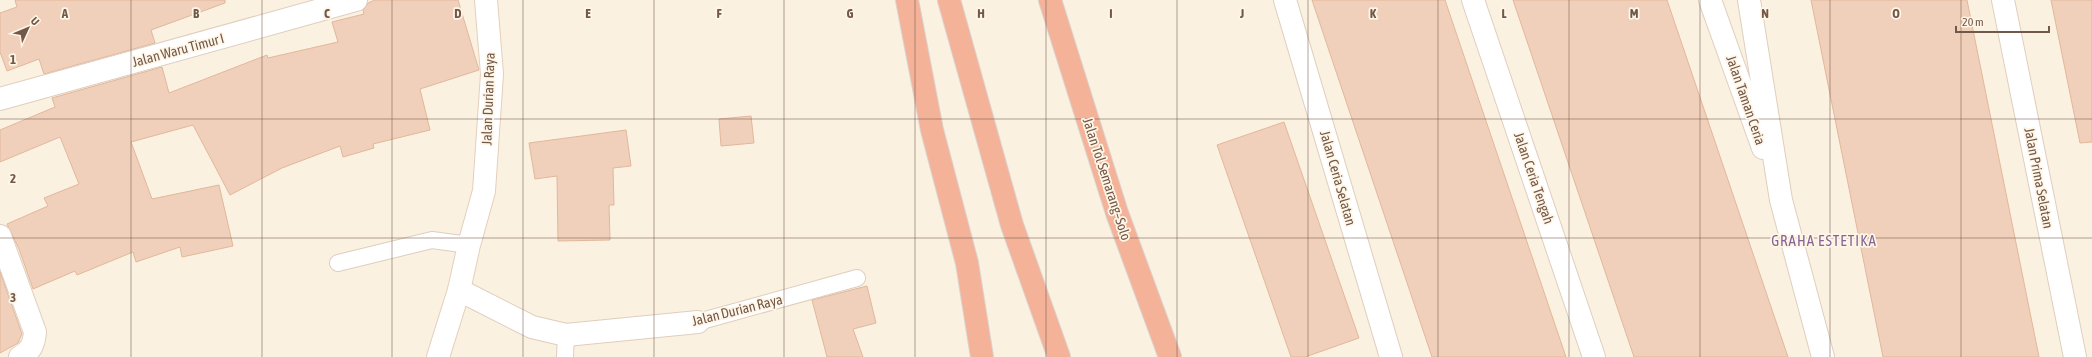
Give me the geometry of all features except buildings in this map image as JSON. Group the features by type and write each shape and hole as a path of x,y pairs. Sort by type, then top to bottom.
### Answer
{"highway":[{"path":"907,0 932,130 967,263 982,357"},
{"path":"949,0 1012,224 1059,357"},
{"name":"Jalan Tol Semarang–Solo","path":"1050,0 1116,212 1170,357"}],"street":[{"name":"Jalan Waru Timur I","path":"0,99 295,9 356,0"},
{"name":"Jalan Durian Raya","path":"438,357 459,290 469,245 484,191 492,74 486,0"},
{"name":"Jalan Ceria Selatan","path":"1285,0 1391,357"},
{"name":"Jalan Ceria Tengah","path":"1473,0 1594,357"},
{"name":"Jalan Taman Ceria","path":"1710,0 1781,200 1823,357"},
{"name":"Jalan Taman Ceria","path":"1749,0 1781,200"},
{"name":"Jalan Prima Selatan","path":"2003,0 2075,357"},
{"path":"1,242 35,332 34,345 27,353 20,357"},
{"name":"Jalan Durian Raya","path":"459,290 532,327 566,335 698,322"}],"lane":[{"path":"338,264 432,240 469,245"},
{"name":"Jalan Durian Raya","path":"698,322 857,278"},
{"path":"565,357 566,335"}],"district":[{"name":"GRAHA ESTETIKA","path":"1824,241"}]}
